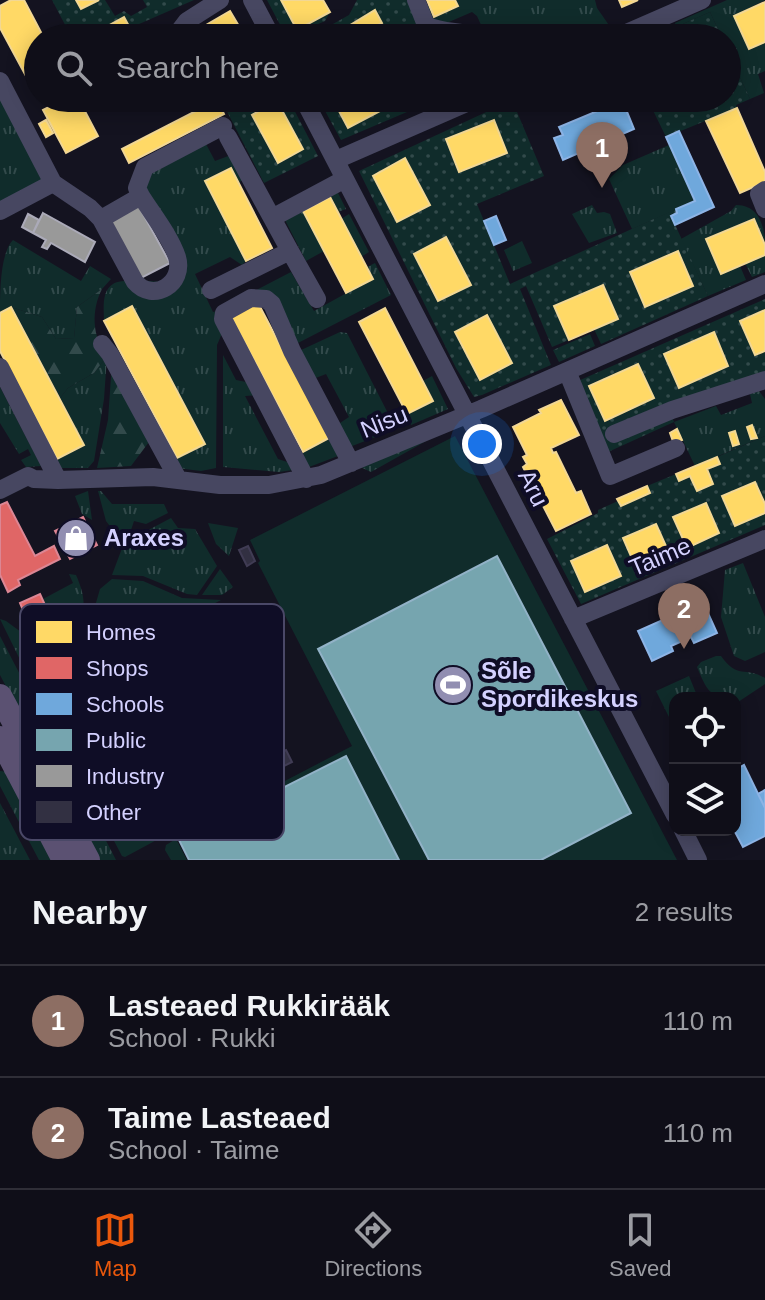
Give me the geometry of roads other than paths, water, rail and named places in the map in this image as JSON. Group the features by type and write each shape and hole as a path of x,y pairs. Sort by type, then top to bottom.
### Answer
{"main road":[{"path":"0,696 20,733"},
{"path":"3,750 20,781"},
{"path":"53,840 64,860"},
{"path":"77,840 88,860"}],"street":[{"path":"185,24 220,0"},
{"path":"252,0 265,24"},
{"path":"416,0 426,24"},
{"path":"647,24 702,0"},
{"path":"0,81 53,183 101,219 141,289 150,292 165,288 172,284 177,275 176,255 137,188 145,167 226,131 317,299"},
{"name":"Aru","path":"310,112 669,803"},
{"path":"336,160 446,112"},
{"path":"272,218 345,179"},
{"path":"0,211 53,183"},
{"path":"765,190 759,194 765,209"},
{"path":"101,219 141,196"},
{"path":"211,290 290,251"},
{"name":"Nisu","path":"0,490 28,476 58,480 126,477 178,479 220,485 269,485 306,479 469,415 765,284"},
{"path":"306,479 223,319 224,313 251,298 266,299 272,304 292,351 351,463"},
{"path":"102,344 178,479"},
{"path":"0,367 58,480"},
{"path":"567,371 610,476 676,448"},
{"path":"614,434 672,410 765,380"},
{"name":"Taime","path":"573,619 765,539"},
{"path":"686,836 698,860"}],"place":[{"name":"Lasteaed Rukkirääk","path":"602,188"},
{"name":"Araxes","path":"76,538"},
{"name":"Taime Lasteaed","path":"684,649"},
{"name":"Sõle Spordikeskus","path":"453,685"}]}
